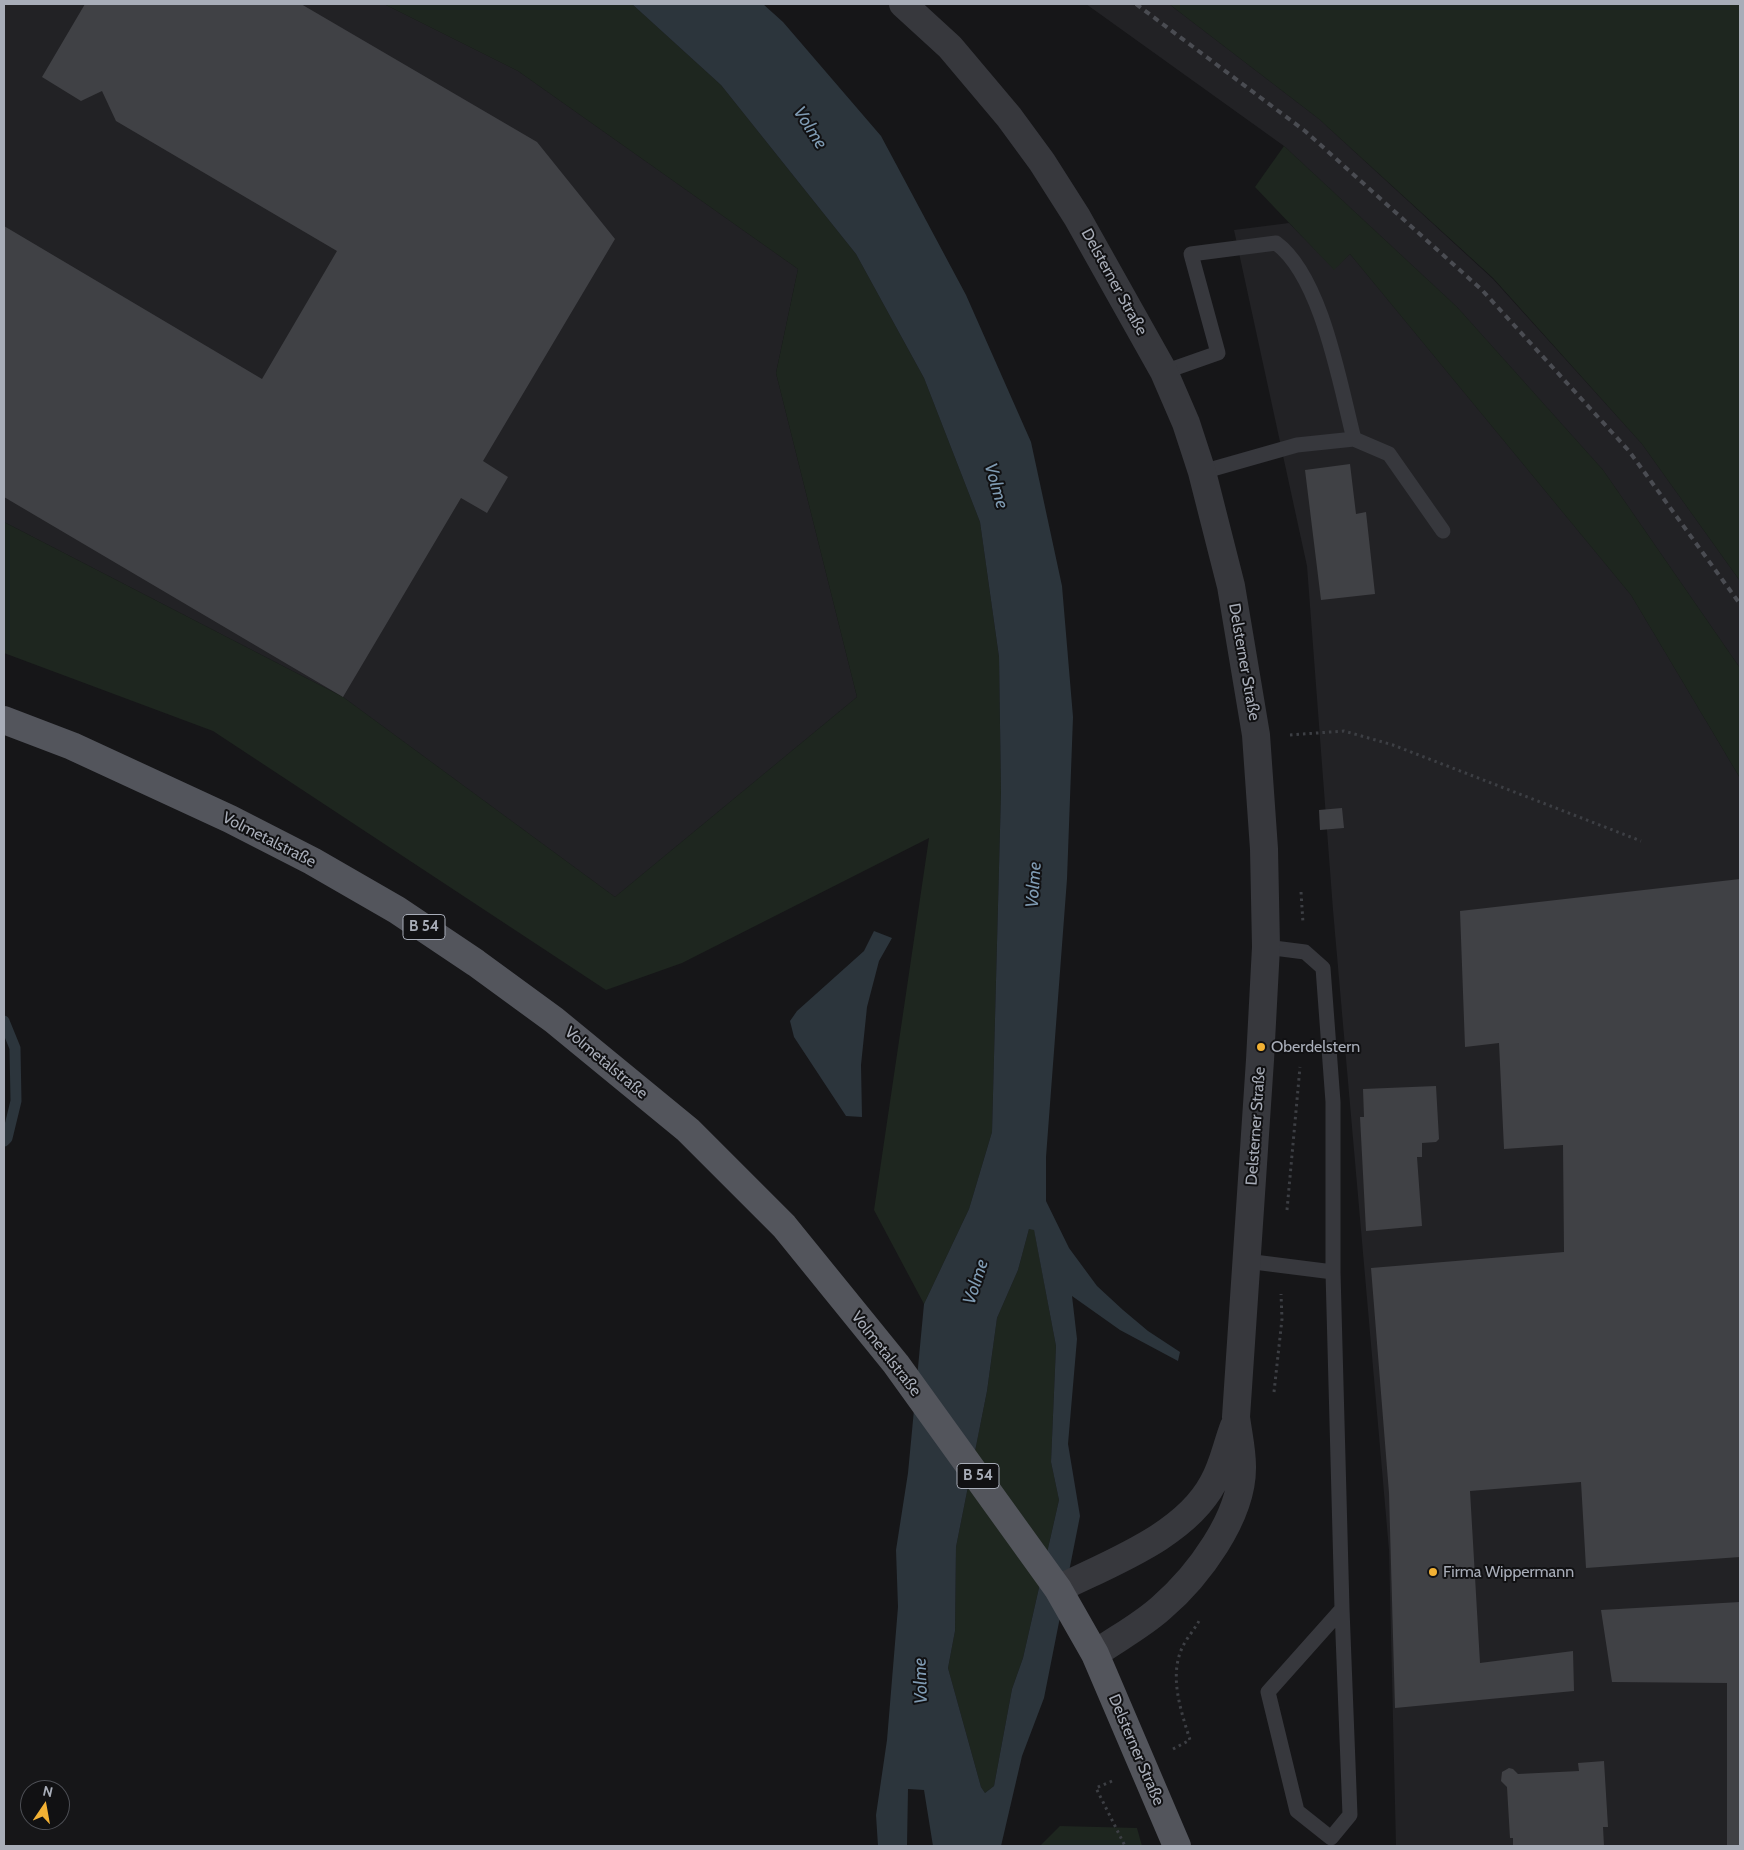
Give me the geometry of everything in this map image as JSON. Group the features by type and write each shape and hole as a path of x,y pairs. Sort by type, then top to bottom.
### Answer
{"main road":[{"name":"Volmetalstraße","path":"4,720 72,746 238,823 312,861 397,910 476,962 554,1020 688,1130 784,1226 896,1364 1058,1589"},
{"name":"Delsterner Straße","path":"1058,1589 1095,1654 1178,1846"}],"street":[{"name":"Delsterner Straße","path":"902,4 950,47 1009,117 1042,162 1077,217 1164,372 1186,423 1202,472 1232,586 1256,735 1264,849 1266,947 1236,1417 1242,1467 1238,1496 1229,1520 1208,1556 1160,1608 1095,1654"},
{"name":"Delsterner Straße","path":"1058,1589 1144,1546 1174,1527 1202,1500 1214,1482 1236,1417"}],"lane":[{"path":"1164,372 1218,353 1191,254 1276,243 1288,253 1321,312 1354,439"},
{"path":"1202,472 1297,445 1354,439 1389,454 1443,531"},
{"path":"1266,947 1305,952 1323,968 1333,1102 1333,1272 1342,1609 1350,1815 1331,1842 1297,1811 1268,1692 1342,1609"},
{"path":"1246,1262 1333,1272"}],"path":[{"path":"1287,735 1344,731 1393,745 1641,841"},
{"path":"1281,1296 1282,1265 1301,1065"},
{"path":"1096,1788 1125,1846"}],"shaded area":[{"path":"4,4 384,4 518,71 798,269 776,373 857,697 615,897 343,697 4,522"},
{"path":"384,4 632,4 721,85 856,254 924,378 980,522 999,657 1001,792 992,1132 969,1209 924,1304 874,1210 929,838 682,963 606,990 213,731 4,653 4,522 343,697 615,897 857,697 776,373 798,269 518,71"},
{"path":"1086,4 1169,4 1319,119 1493,279 1642,444 1740,581 1740,668 1603,470 1457,307 1284,146"},
{"path":"1169,4 1740,4 1740,581 1642,444 1493,278 1319,119"},
{"path":"1284,146 1457,307 1603,470 1740,668 1740,778 1631,595 1350,254 1334,270 1255,187"},
{"path":"1289,223 1334,269 1350,254 1631,595 1740,778 1740,1846 1396,1846 1389,1550 1333,910 1307,566 1234,230"},
{"path":"1029,1229 1034,1229 1056,1346 1051,1462 1059,1500 1023,1658 1012,1689 994,1786 985,1793 981,1787 948,1668 955,1631 956,1547 987,1391 997,1318 1018,1270"},
{"path":"1060,1826 1137,1828 1142,1846 1040,1846"}],"water":[{"name":"Volme","path":"632,4 763,4 783,22 881,136 966,295 1031,442 1062,586 1073,717 1067,879 1046,1157 1046,1201 1069,1248 1097,1286 1148,1331 1180,1352 1178,1361 1120,1330 1072,1296 1077,1339 1068,1444 1080,1516 1044,1698 1022,1756 1001,1846 933,1846 924,1790 908,1789 907,1846 878,1846 876,1815 887,1740 898,1607 896,1550 908,1473 924,1304 969,1209 992,1132 1001,792 999,657 980,522 924,378 856,254 721,85","holes":["1029,1229 1034,1230 1056,1346 1051,1462 1059,1500 1023,1658 1012,1689 994,1786 985,1793 981,1787 948,1668 955,1631 956,1547 987,1391 997,1318 1018,1270"]},
{"path":"874,931 892,938 879,961 867,1007 861,1065 862,1117 846,1116 794,1037 790,1021 797,1011 864,951"}],"building":[{"path":"85,4 301,4 537,142 615,239 483,461 508,477 487,513 461,498 343,697 4,497 4,226 262,379 337,251 116,121 102,91 81,101 42,77"},
{"path":"1350,464 1356,514 1366,512 1375,594 1321,600 1305,470"},
{"path":"1342,808 1344,828 1320,830 1319,810"},
{"path":"1740,879 1740,1557 1586,1568 1581,1482 1470,1491 1480,1663 1573,1651 1574,1691 1395,1708 1389,1493 1371,1268 1564,1252 1563,1145 1504,1149 1499,1043 1465,1047 1460,911"},
{"path":"1436,1086 1439,1139 1436,1142 1422,1143 1422,1157 1417,1157 1422,1226 1366,1231 1360,1117 1364,1117 1363,1089"},
{"path":"1740,1602 1740,1846 1727,1846 1727,1683 1612,1682 1601,1610"},
{"path":"1604,1761 1608,1827 1603,1827 1604,1846 1513,1846 1513,1838 1510,1838 1507,1787 1501,1781 1502,1772 1509,1768 1518,1774 1579,1771 1578,1763"}],"waterway":[{"path":"4,1021 15,1048 16,1101 7,1138 4,1141"}],"railway":[{"path":"1136,4 1305,131 1482,290 1629,451 1740,604"}],"place":[{"name":"Oberdelstern","path":"1261,1047"},
{"name":"Firma Wippermann","path":"1433,1572"}]}
